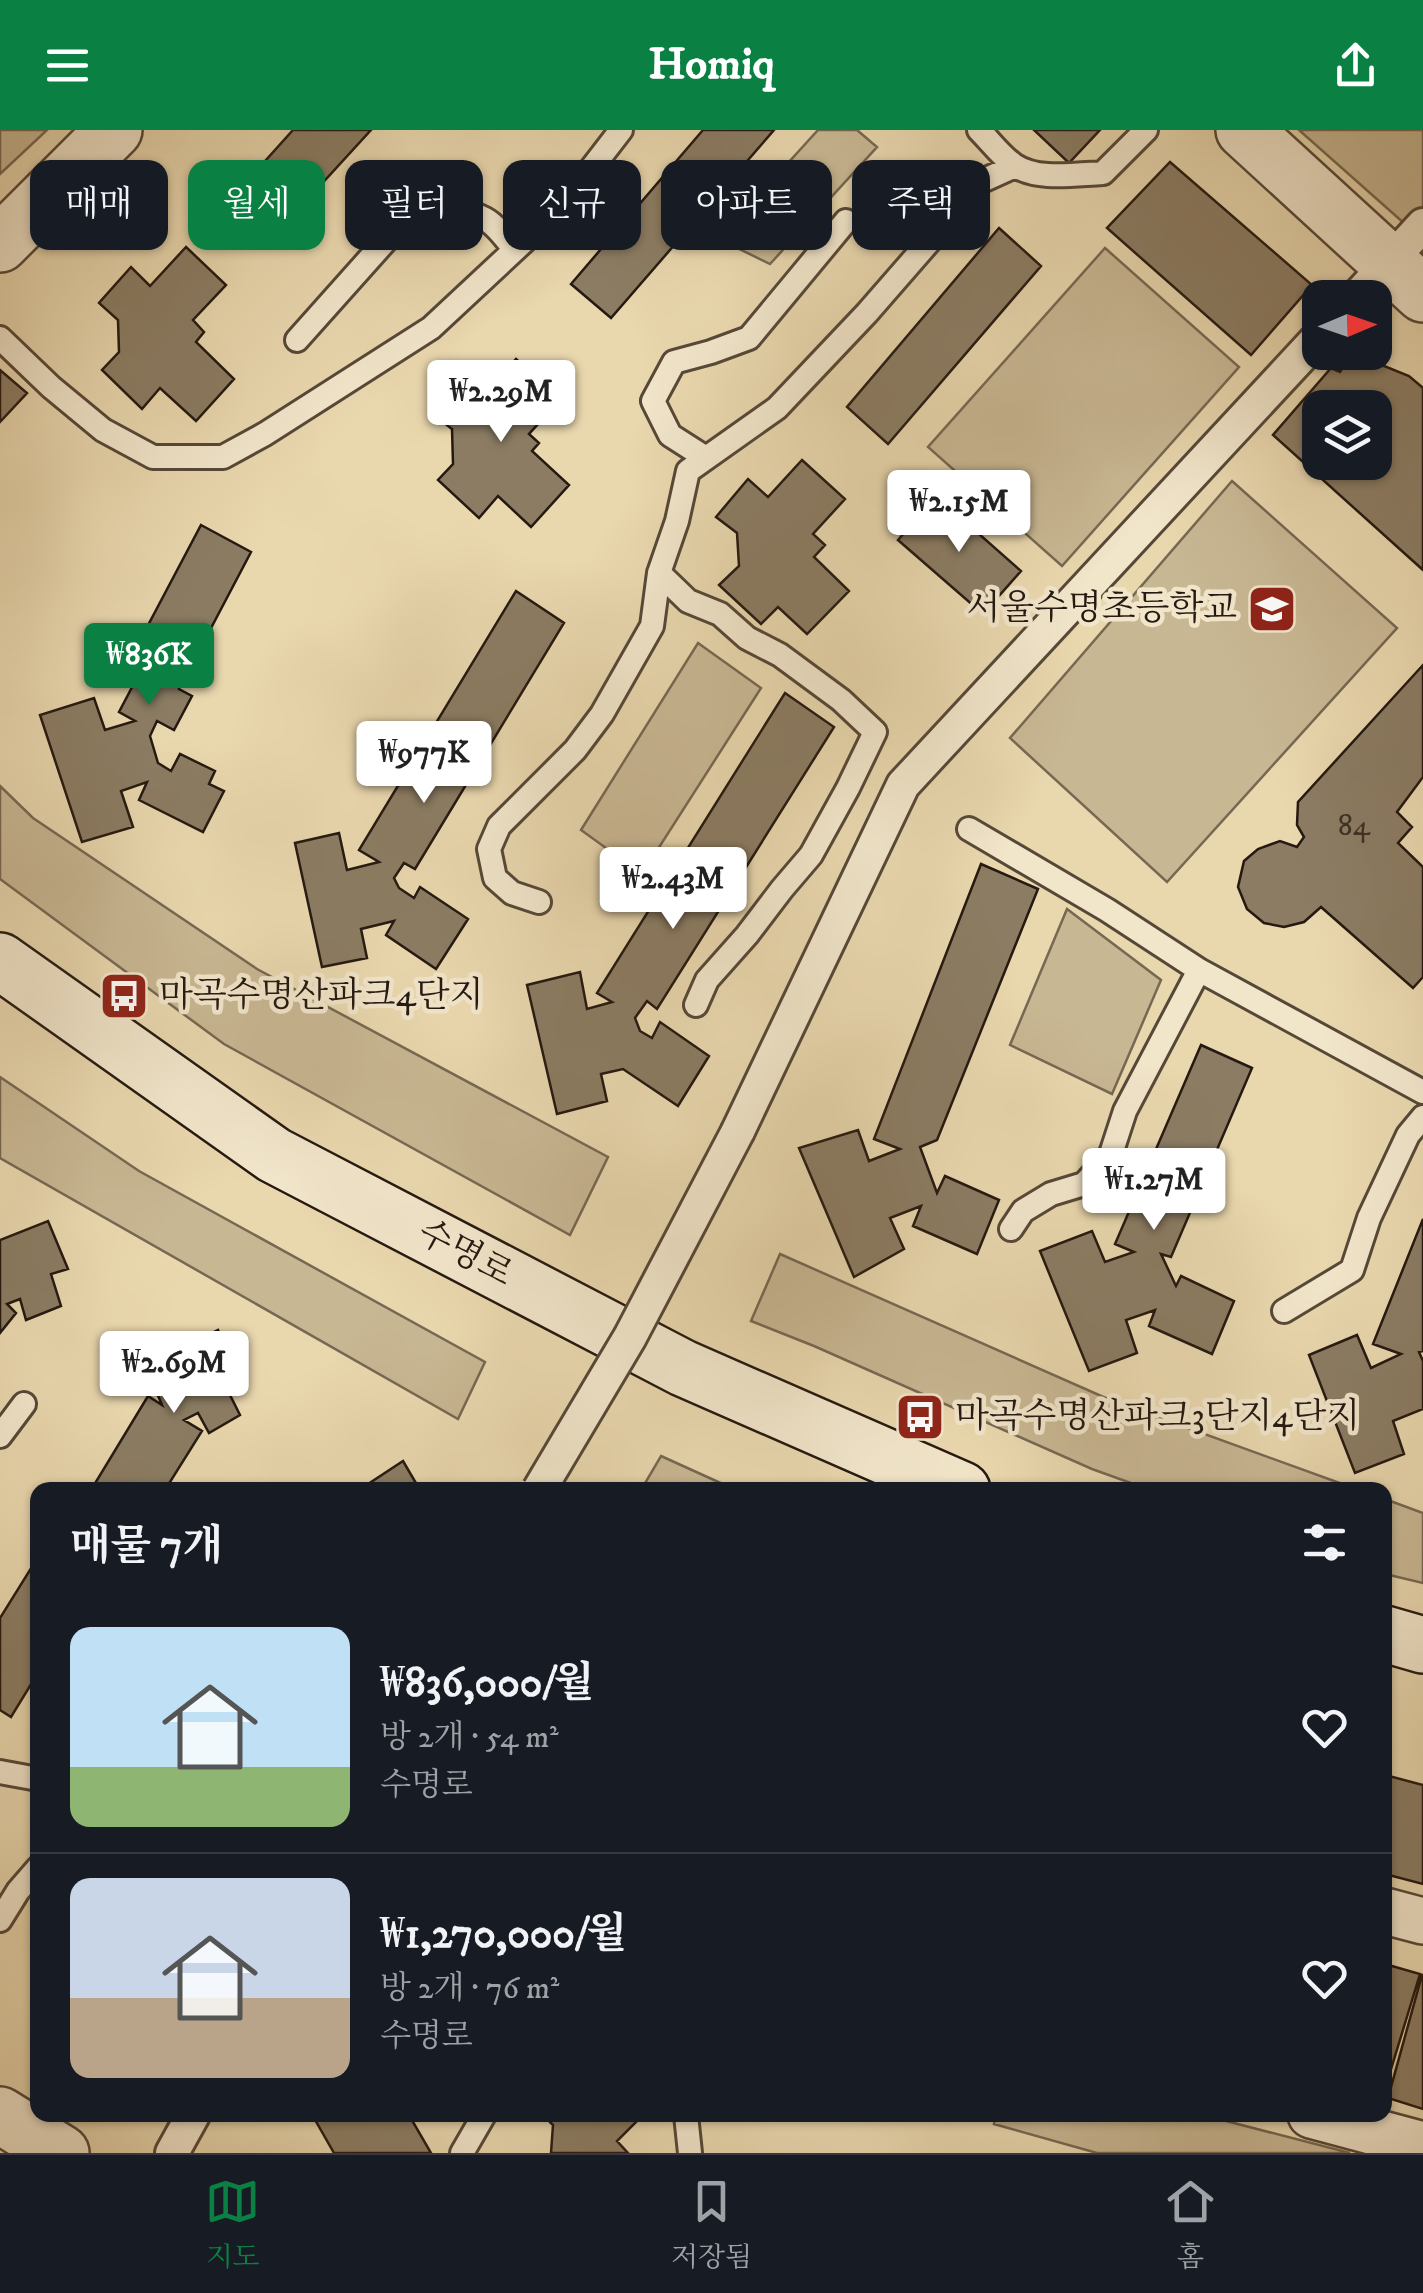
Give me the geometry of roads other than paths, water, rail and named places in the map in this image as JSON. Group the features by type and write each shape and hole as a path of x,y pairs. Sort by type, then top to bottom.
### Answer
{"main road":[{"path":"0,244 114,130"},
{"path":"1244,130 1398,270"},
{"name":"수명로","path":"0,961 274,1155 683,1368 944,1482"},
{"path":"1392,1636 1423,1645"},
{"path":"0,2115 61,2153"}],"street":[{"path":"545,1482 630,1337 738,1131 903,785 1302,355"},
{"path":"1392,1913 1423,1921"},
{"path":"172,2153 188,2122"},
{"path":"1336,2122 1423,2146"}],"lane":[{"path":"598,160 621,130"},
{"path":"979,130 1015,166 1037,174 1103,173 1146,130"},
{"path":"539,902 512,893 495,878 489,848 499,826 575,750 602,714 652,626 658,573 677,521 688,471 777,408 982,181 1015,166"},
{"path":"297,340 405,219 427,210 458,210 488,220 503,237"},
{"path":"706,458 670,435 653,401 674,362 748,338 846,221"},
{"path":"0,338 103,430 153,457 223,457 431,328 513,250"},
{"path":"658,573 688,600 720,614 747,638 780,655 841,700 875,732 811,855 707,980 696,1005"},
{"path":"968,829 1107,910 1198,970 1423,1092"},
{"path":"1011,1229 1023,1211 1051,1194 1084,1184 1110,1154 1125,1110 1198,970"},
{"path":"1284,1311 1352,1270 1369,1218 1408,1135 1423,1117"},
{"path":"0,1436 24,1404"},
{"path":"0,1772 30,1778"},
{"path":"0,1920 30,1877"},
{"path":"462,2153 480,2122"},
{"path":"687,2122 690,2153"}],"place":[{"name":"서울수명초등학교","path":"1272,609"},
{"name":"마곡수명산파크4단지","path":"124,996"},
{"name":"마곡수명산파크3단지4단지","path":"920,1417"}]}
